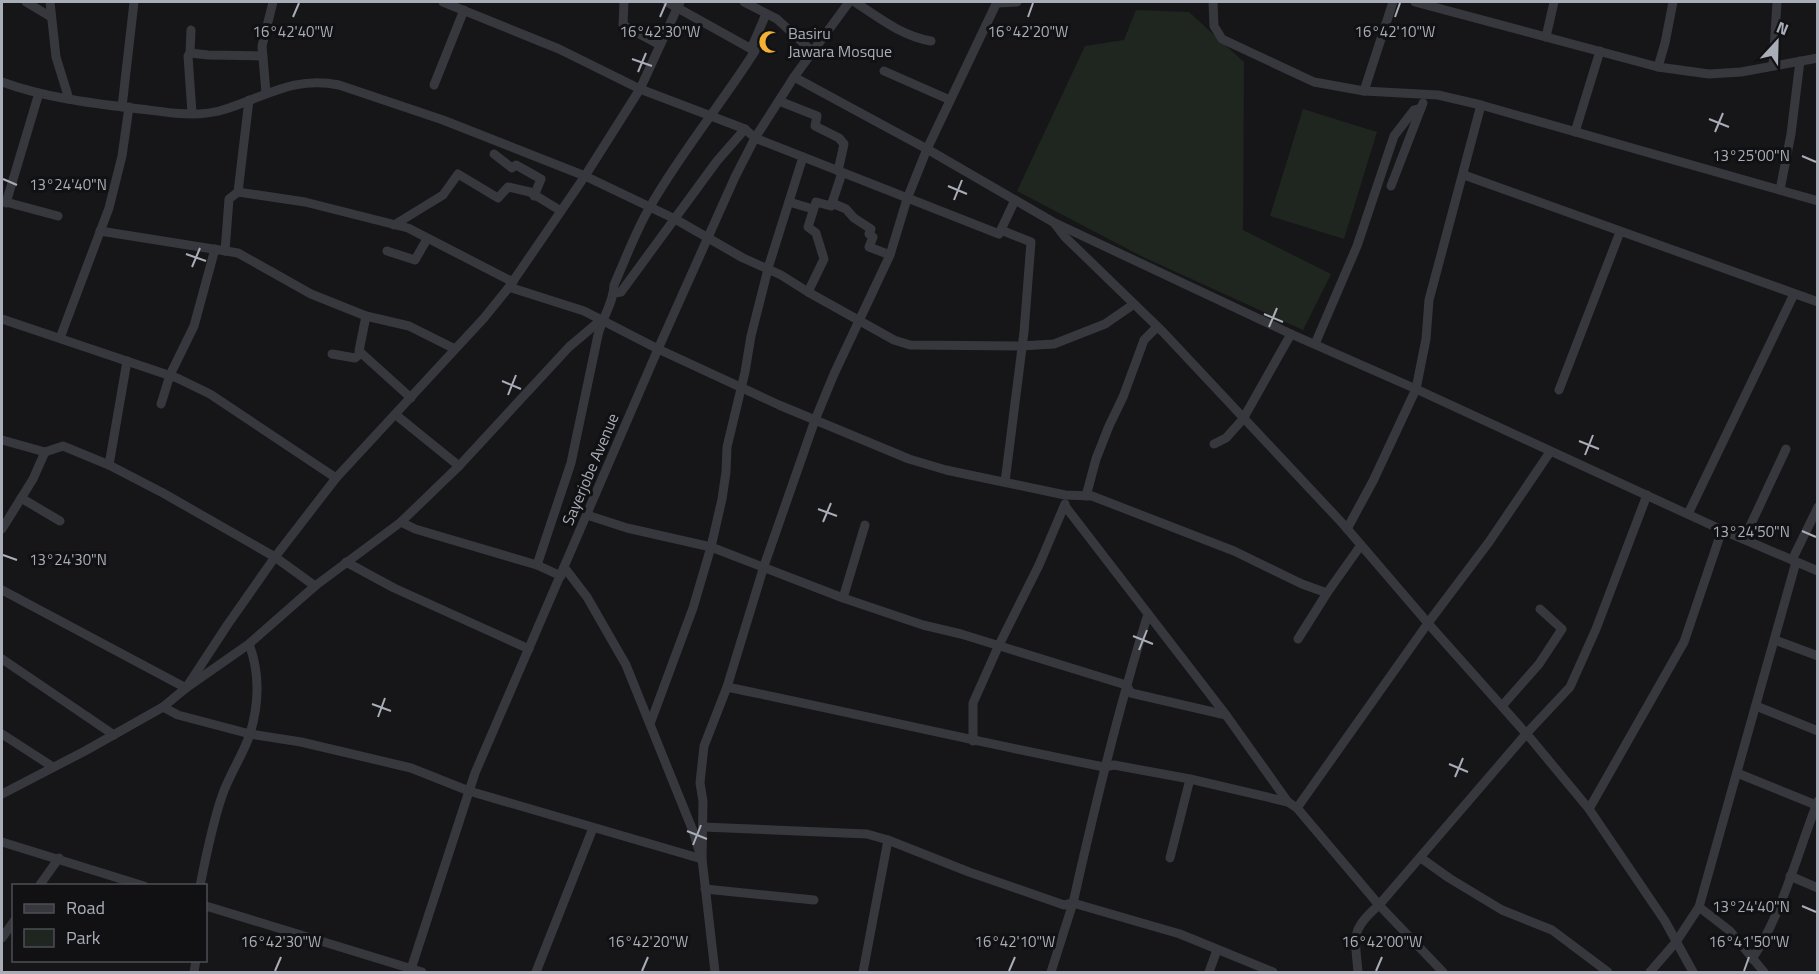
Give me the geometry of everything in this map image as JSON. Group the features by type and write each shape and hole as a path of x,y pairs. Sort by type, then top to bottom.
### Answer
{"street":[{"path":"26,2 51,16"},
{"path":"50,2 56,57 69,99"},
{"path":"60,338 109,208 122,156 134,2"},
{"path":"266,93 262,46 273,2"},
{"path":"443,2 559,49 640,89 745,129 755,138 999,234 1015,200"},
{"path":"624,2 623,25 660,45"},
{"path":"537,566 571,463 602,319 614,292 614,285 650,206 709,115 735,83 755,51 678,4 667,2"},
{"path":"747,2 777,19 813,52"},
{"name":"Sayerjobe Avenue","path":"411,971 469,790 707,238 755,138 794,77 849,2"},
{"path":"855,2 897,30 932,42"},
{"path":"715,972 702,859 703,801 700,783 704,746 726,687 764,566 815,420 890,255 927,148 997,2 1017,2"},
{"path":"1213,2 1214,26 1222,39 1314,82 1364,91 1438,95 1481,105 1818,201"},
{"path":"1364,91 1393,2"},
{"path":"1415,2 1658,67 1709,74 1741,72 1818,58"},
{"path":"1546,37 1554,2"},
{"path":"1658,67 1673,2"},
{"path":"1773,66 1777,2"},
{"path":"186,688 275,557 336,478 396,415 511,285 585,176 640,89 678,4"},
{"path":"434,85 464,10"},
{"path":"751,49 766,14"},
{"path":"191,30 188,56 192,113"},
{"path":"1575,132 1600,51"},
{"path":"190,52 208,55 262,56"},
{"path":"1780,190 1791,134 1800,61"},
{"path":"884,71 950,100"},
{"path":"794,77 927,148 1053,222 1291,334 1722,530 1818,571"},
{"path":"2,85 69,99 177,114 218,111 303,82 325,82 339,85 443,120 585,176 650,206 894,340 910,345 1053,344 1105,324 1134,304"},
{"path":"39,93 4,202 58,216"},
{"path":"1391,186 1425,96"},
{"path":"161,404 170,375 194,326 220,250 229,199 238,192 249,100"},
{"path":"779,101 817,116 815,126 839,138 844,144 840,172 831,206 816,202 808,227 816,233 824,259 808,292"},
{"path":"1347,529 1373,481 1416,389 1426,339 1429,300 1481,105"},
{"path":"1315,344 1358,246 1394,136 1414,110 1421,108"},
{"path":"614,292 621,292 717,161 745,129"},
{"path":"494,154 512,168 516,165 541,179 534,196"},
{"path":"650,724 693,609 711,547 722,499 727,447 742,387 751,336 768,269 803,157"},
{"path":"394,225 443,195 458,174 498,198 508,187 530,192 561,211"},
{"path":"1464,175 1794,294 1816,299"},
{"path":"238,192 305,202 408,228 511,285 584,311 658,349 815,420 909,459 946,470 1065,495 1092,496 1234,551 1302,584 1327,592"},
{"path":"789,201 813,209"},
{"path":"832,203 846,209 854,218 871,229 869,234 873,237 869,247 890,255"},
{"path":"1053,222 1065,237 1157,327 1347,529 1526,734 1589,809 1665,921 1693,972"},
{"path":"1001,230 1031,242 1024,332 1005,482"},
{"path":"100,231 238,253 311,294 366,316 409,326 455,349"},
{"path":"1559,390 1620,232"},
{"path":"387,251 415,260 427,239"},
{"path":"1688,514 1794,294"},
{"path":"366,316 359,351 411,398"},
{"path":"2,319 170,375 210,393 336,478"},
{"path":"2,794 163,707 249,644 315,586 401,522 459,466 569,347 602,319"},
{"path":"1086,496 1096,459 1124,397 1144,340 1157,327"},
{"path":"1214,444 1226,438 1243,419 1291,334"},
{"path":"332,354 355,358 361,353"},
{"path":"109,465 127,361"},
{"path":"396,415 459,466"},
{"path":"2,440 45,452 63,446 109,465 275,557 315,586"},
{"path":"1744,539 1786,449"},
{"path":"2,529 6,513 21,498 33,479 45,452"},
{"path":"1297,808 1428,623 1489,542 1550,452"},
{"path":"973,741 973,703 998,647 1040,565 1065,506 1065,495"},
{"path":"1358,972 1356,933 1362,920 1379,905 1421,858 1526,734 1570,687 1596,629 1647,495"},
{"path":"21,498 60,521"},
{"path":"1065,506 1226,715 1288,802"},
{"path":"1650,972 1676,942 1699,907 1775,640 1794,561 1818,507"},
{"path":"587,515 627,528 711,547 924,625 961,634 1126,685 1131,693 1226,715"},
{"path":"401,522 415,529 537,566 562,571 587,597 626,665 693,831 702,859"},
{"path":"843,597 865,525"},
{"path":"1589,809 1684,642 1722,530"},
{"path":"1298,639 1327,592 1361,545"},
{"path":"346,562 404,592 529,649"},
{"path":"2,590 186,688"},
{"path":"1502,706 1539,664 1562,629 1540,609"},
{"path":"1051,972 1073,903 1104,767 1148,614"},
{"path":"1775,640 1818,656"},
{"path":"200,884 222,795 250,734 258,696 256,661 249,644"},
{"path":"2,659 114,735"},
{"path":"726,687 973,741 1104,767 1114,765 1190,779 1288,802 1297,808 1379,905 1443,972"},
{"path":"1756,706 1818,731"},
{"path":"163,707 178,715 250,734 301,742 411,768 469,790 702,859"},
{"path":"2,734 53,767"},
{"path":"1737,773 1817,803 1761,946 1752,959"},
{"path":"1170,858 1190,779"},
{"path":"703,827 867,834 1064,905 1073,903 1180,934 1273,972"},
{"path":"536,972 593,828"},
{"path":"863,972 888,840"},
{"path":"2,842 141,884"},
{"path":"40,884 59,858"},
{"path":"1421,858 1502,910 1552,930 1608,972"},
{"path":"1790,876 1818,888"},
{"path":"705,889 814,900"},
{"path":"207,906 411,971 422,972"},
{"path":"1699,907 1730,931 1764,972"},
{"path":"2,938 12,924"},
{"path":"1209,972 1217,950"}],"green space":[{"path":"1136,10 1189,12 1244,62 1243,230 1331,274 1303,330 1141,256 1017,191 1085,46 1124,40"},
{"path":"1303,109 1377,132 1344,239 1270,216"}],"place":[{"name":"Basiru Jawara Mosque","path":"770,42"}]}
